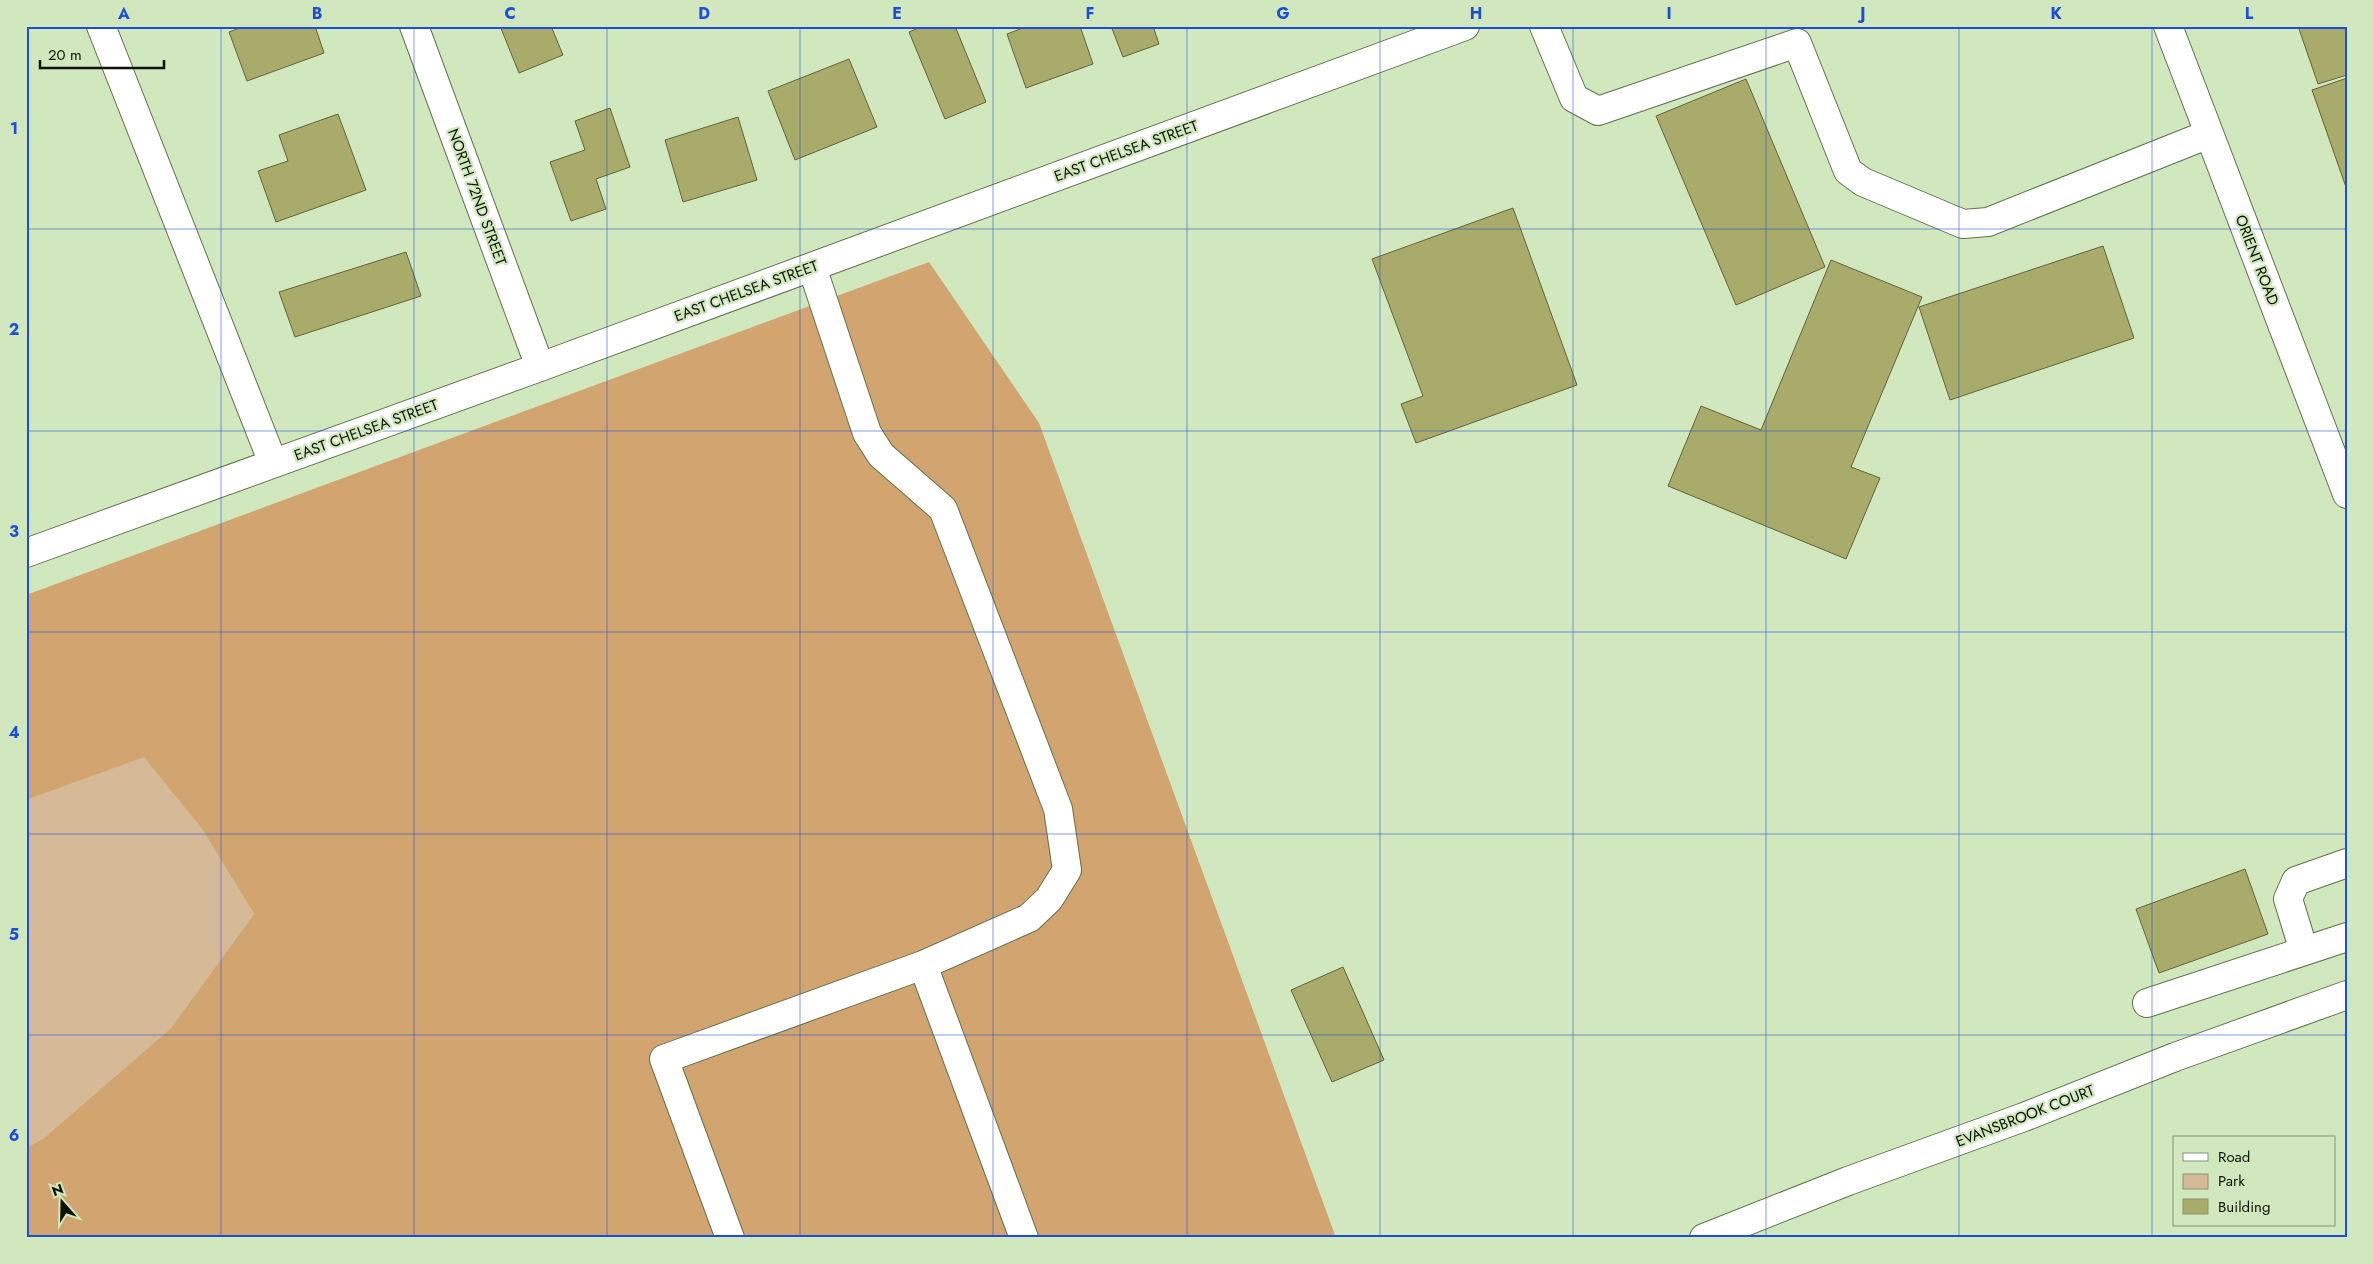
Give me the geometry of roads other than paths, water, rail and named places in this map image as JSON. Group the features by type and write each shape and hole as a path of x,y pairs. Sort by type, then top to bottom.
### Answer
{"street":[{"path":"101,26 273,464"},
{"name":"NORTH 72ND STREET","path":"414,26 540,367"},
{"name":"EAST CHELSEA STREET","path":"26,553 540,367 1465,26"},
{"path":"1544,26 1574,98 1598,112 1794,35 1848,171 1863,182 1963,224 1988,222 2209,134"},
{"name":"ORIENT ROAD","path":"2168,26 2347,494"},
{"path":"730,1238 664,1059 923,965 1029,918 1050,899 1067,870 1058,809 943,509 881,455 867,433 812,267"},
{"path":"2304,951 2288,899 2296,881 2347,863"},
{"path":"2148,1003 2347,937"},
{"path":"923,965 1024,1238"},
{"name":"EVANSBROOK COURT","path":"1704,1238 1848,1181 2024,1117 2176,1057 2347,996"}]}
